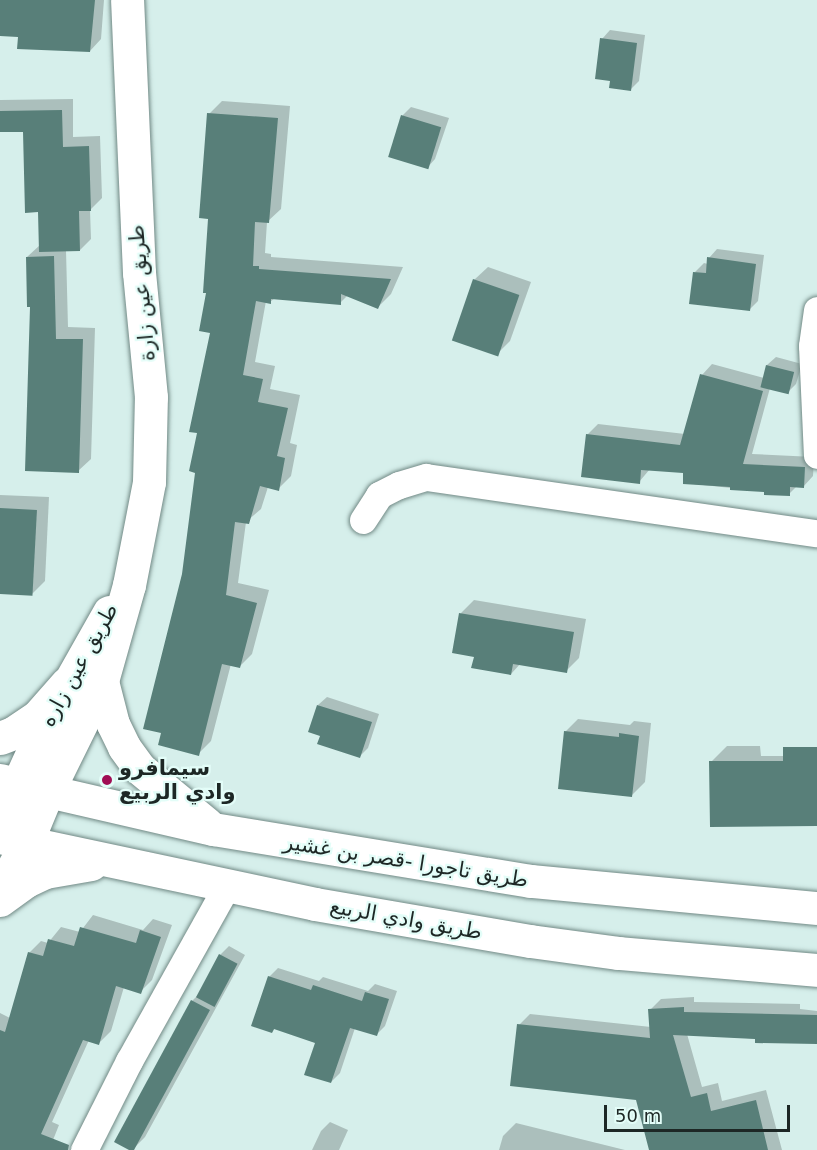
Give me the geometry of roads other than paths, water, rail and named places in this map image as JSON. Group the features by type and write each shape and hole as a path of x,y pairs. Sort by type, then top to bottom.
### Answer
{"main road":[{"name":"طريق عين زارة","path":"127,0 139,273 151,397 149,482 129,585"},
{"name":"طريق عين زاره","path":"0,891 13,841 47,793 102,681 129,585"},
{"name":"طريق عين زاره","path":"0,823 8,782 118,594 129,585"},
{"path":"102,681 113,724 124,747 139,768 213,829"},
{"path":"0,738 13,733 38,716 67,684"},
{"name":"طريق تاجورا -قصر بن غشير","path":"8,782 47,793 213,829 531,881 817,908"},
{"name":"طريق وادي الربيع","path":"13,841 227,886 530,941 620,953 817,970"},
{"path":"0,900 26,881 45,872 77,865 121,863"}],"street":[{"path":"817,310 815,345 817,455"},
{"path":"363,520 379,495 399,485 426,477 817,533"},
{"path":"84,1150 129,1061 227,886"}],"place":[{"name":"سيمافرو وادي الربيع","path":"107,780"}]}
